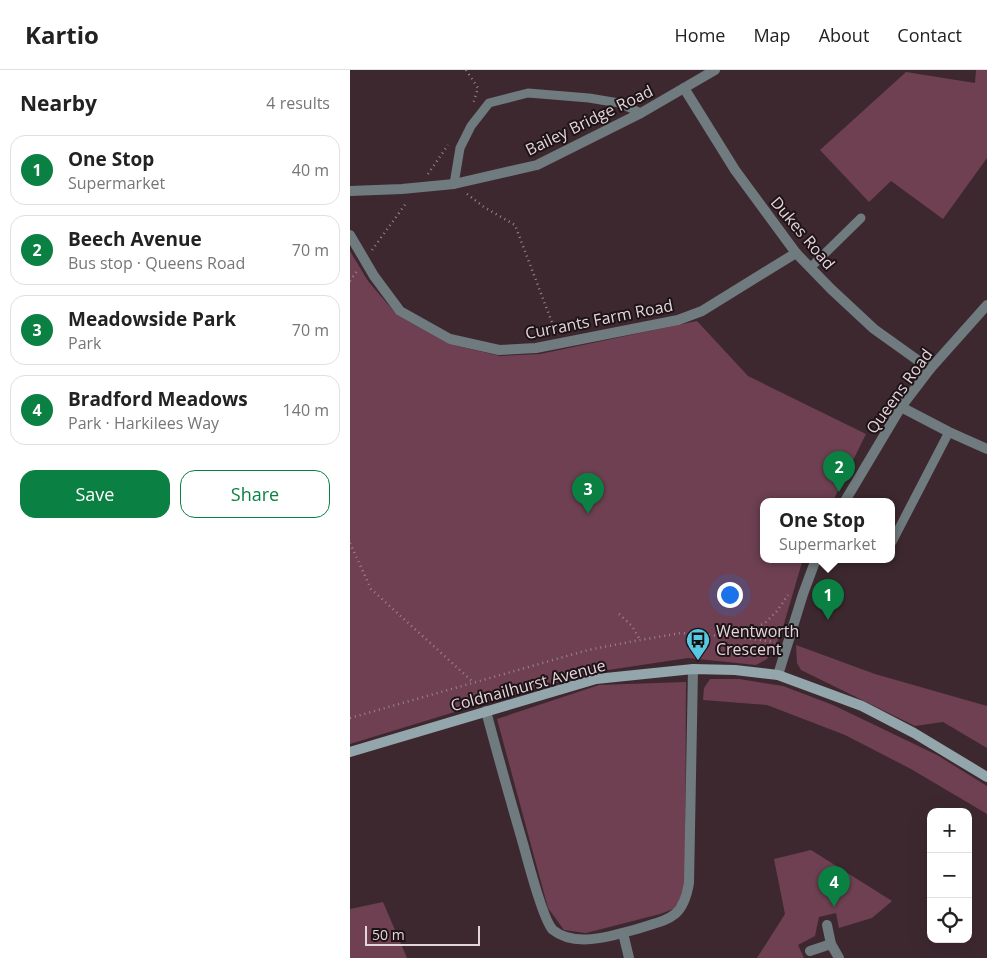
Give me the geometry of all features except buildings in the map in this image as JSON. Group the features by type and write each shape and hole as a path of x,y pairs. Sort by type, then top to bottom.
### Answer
{"street":[{"name":"Bailey Bridge Road","path":"350,191 454,184 537,165 641,113 715,70"},
{"name":"Dukes Road","path":"684,88 736,170 796,253 874,329 930,369"},
{"name":"Currants Farm Road","path":"350,234 374,276 400,311 450,339 499,350 536,348 561,344 678,320 702,311 796,253"},
{"name":"Queens Road","path":"847,498 901,407 930,369 987,305"},
{"path":"901,407 987,449"},
{"path":"778,675 815,563"},
{"path":"486,711 532,877 552,929 568,939 587,939 623,933 674,916 686,900 689,883 693,669"},
{"name":"Coldnailhurst Avenue","path":"350,752 596,679 693,669 735,670 778,675 862,706 914,733 987,777"},
{"path":"827,925 830,944 839,958"},
{"path":"623,933 629,958"},
{"path":"810,951 830,944"}],"lane":[{"path":"454,184 460,148 471,126 489,103 528,93 556,97 589,98 619,103 641,113"},
{"path":"811,267 861,218"},
{"path":"895,536 949,432"}],"path":[{"path":"454,184 484,208 515,226 561,344"},
{"path":"350,543 370,589 474,683"},
{"path":"734,637 766,622 790,593 803,594"},
{"path":"619,614 632,626 640,640"},
{"path":"350,718 588,650 640,640 681,633 788,643"}],"shaded area":[{"path":"976,70 987,70 987,158 943,219 891,181 869,202 820,150 906,72 975,83"},
{"path":"350,251 368,281 397,315 449,344 500,356 540,354 697,321 748,376 866,434 834,498 760,498 760,563 802,563 781,634 767,659 756,665 688,658 595,672 484,703 350,744"},
{"path":"796,645 875,674 987,706 987,748 943,722 915,726 801,670 797,663"},
{"path":"710,679 739,679 783,686 833,705 937,755 987,786 987,814 911,769 845,735 767,705 703,700 704,688"},
{"path":"686,682 685,883 682,898 673,909 660,914 586,933 564,930 548,908 497,719 599,685"},
{"path":"811,850 892,901 872,918 839,928 836,913 819,917 815,936 798,945 804,958 757,958 785,914 774,859"},
{"path":"383,902 407,958 350,958 350,909"}],"place":[{"name":"Beech Avenue","path":"839,492"},
{"name":"Meadowside Park","path":"588,514"},
{"name":"One Stop","path":"828,620"},
{"name":"Wentworth Crescent","path":"698,661"},
{"name":"Bradford Meadows","path":"834,907"}]}
